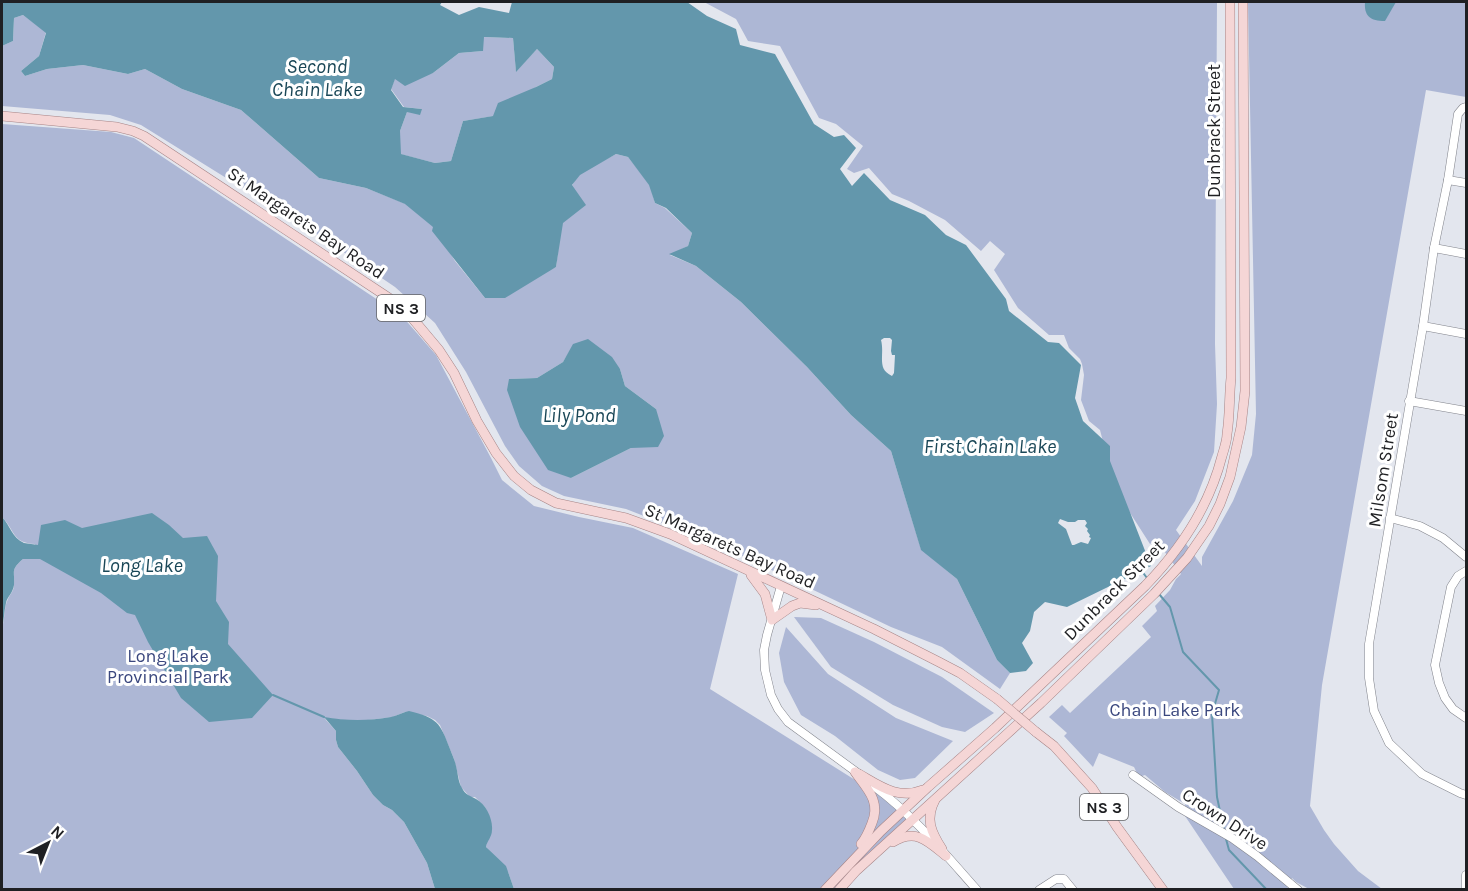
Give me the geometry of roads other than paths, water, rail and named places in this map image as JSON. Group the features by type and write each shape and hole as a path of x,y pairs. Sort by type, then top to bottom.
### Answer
{"main road":[{"name":"Dunbrack Street","path":"825,890 850,862 928,787 995,728 1164,566 1179,548 1198,517 1215,482 1227,435 1230,378 1230,2"},
{"name":"Dunbrack Street","path":"839,890 856,871 1015,727 1132,616 1187,558 1209,526 1220,504 1230,477 1241,427 1245,391 1243,2"},
{"name":"St Margarets Bay Road","path":"2,116 117,127 148,138 388,298 422,329 439,350 454,373 477,421 510,472 540,496 556,503 626,518 670,534 821,604 960,673 998,699 1059,751 1092,788 1163,890"},
{"path":"745,570 755,578 765,594 772,620 800,603 821,604"},
{"path":"855,772 893,793 912,794 928,787"},
{"path":"850,862 866,838 876,812 872,795 855,772"},
{"path":"940,794 933,804 930,822 933,836 946,856"},
{"path":"878,851 898,839 912,836 919,837 946,856"}],"street":[{"name":"Milsom Street","path":"1465,107 1458,114 1434,248 1369,644 1369,678 1374,711 1389,743 1422,774 1467,795"},
{"path":"1448,180 1467,183"},
{"path":"1434,248 1467,254"},
{"path":"1423,326 1467,334"},
{"path":"1409,401 1467,411"},
{"path":"1390,518 1420,526 1443,538 1467,557"},
{"path":"1467,571 1458,576 1451,587 1435,665 1445,698 1453,709 1467,718"},
{"path":"781,586 766,640 764,660 767,681 776,705 784,718 793,727 890,797 977,890"},
{"name":"Crown Drive","path":"1133,776 1178,807 1232,838 1298,890"},
{"path":"1466,890 1467,875"},
{"path":"1039,890 1056,879 1064,879 1073,890"}],"water":[{"name":"First Chain Lake","path":"2,2 442,2 440,5 459,15 479,7 509,13 512,2 687,2 707,16 736,29 740,45 775,54 814,124 834,137 844,135 856,148 840,169 852,186 864,173 890,200 925,215 946,235 966,245 1006,299 1009,311 1048,342 1059,343 1081,365 1075,398 1083,421 1110,446 1110,461 1151,566 1067,607 1045,602 1034,612 1030,631 1022,643 1033,663 1026,671 1010,673 997,660 957,579 921,550 891,451 851,415 807,367 741,302 696,266 669,254 688,246 692,233 666,208 655,203 649,185 628,157 616,154 580,175 572,185 586,205 563,223 556,267 505,298 485,298 432,231 433,227 405,204 366,188 319,178 241,110 182,89 145,69 128,74 83,65 47,69 25,76 21,71 39,56 46,33 23,15 14,18 13,41 2,46","holes":["484,37 513,38 516,72 537,49 554,67 552,79 498,103 493,116 463,121 451,161 435,163 401,154 400,131 407,112 420,115 422,109 403,107 391,90 395,79 405,86 433,73 459,53 483,51","884,338 892,340 891,351 892,355 895,355 892,376 884,370 881,340","1060,519 1068,522 1085,520 1087,523 1085,526 1091,538 1088,544 1081,542 1072,545 1066,529 1058,523"]},
{"path":"1365,2 1396,2 1385,21 1369,17"},
{"name":"Lily Pond","path":"588,339 612,357 620,369 625,386 656,409 664,436 658,447 631,448 571,478 548,470 520,427 507,390 509,379 537,378 563,362 573,344"},
{"name":"Long Lake","path":"152,513 183,538 207,536 218,556 216,601 229,622 228,644 273,695 252,718 209,722 181,698 135,615 127,613 101,593 40,559 23,559 15,568 14,585 7,601 2,628 2,517 20,541 38,545 41,525 65,520 82,528"},
{"path":"409,711 432,719 440,727 447,740 463,790 480,801 488,812 492,830 486,847 506,866 514,889 435,889 427,863 404,822 373,795 338,747 336,731 324,717 349,720 374,719"}],"waterway":[{"path":"1141,570 1147,578"},
{"path":"1159,594 1170,607 1183,652 1219,690 1212,714 1217,797 1224,830"},
{"path":"273,695 324,717"},
{"path":"1226,839 1229,850 1267,890"}],"water label":[{"name":"Second Chain Lake","path":"317,78"}],"park label":[{"name":"Long Lake Provincial Park","path":"168,666"},
{"name":"Chain Lake Park","path":"1175,710"}]}
